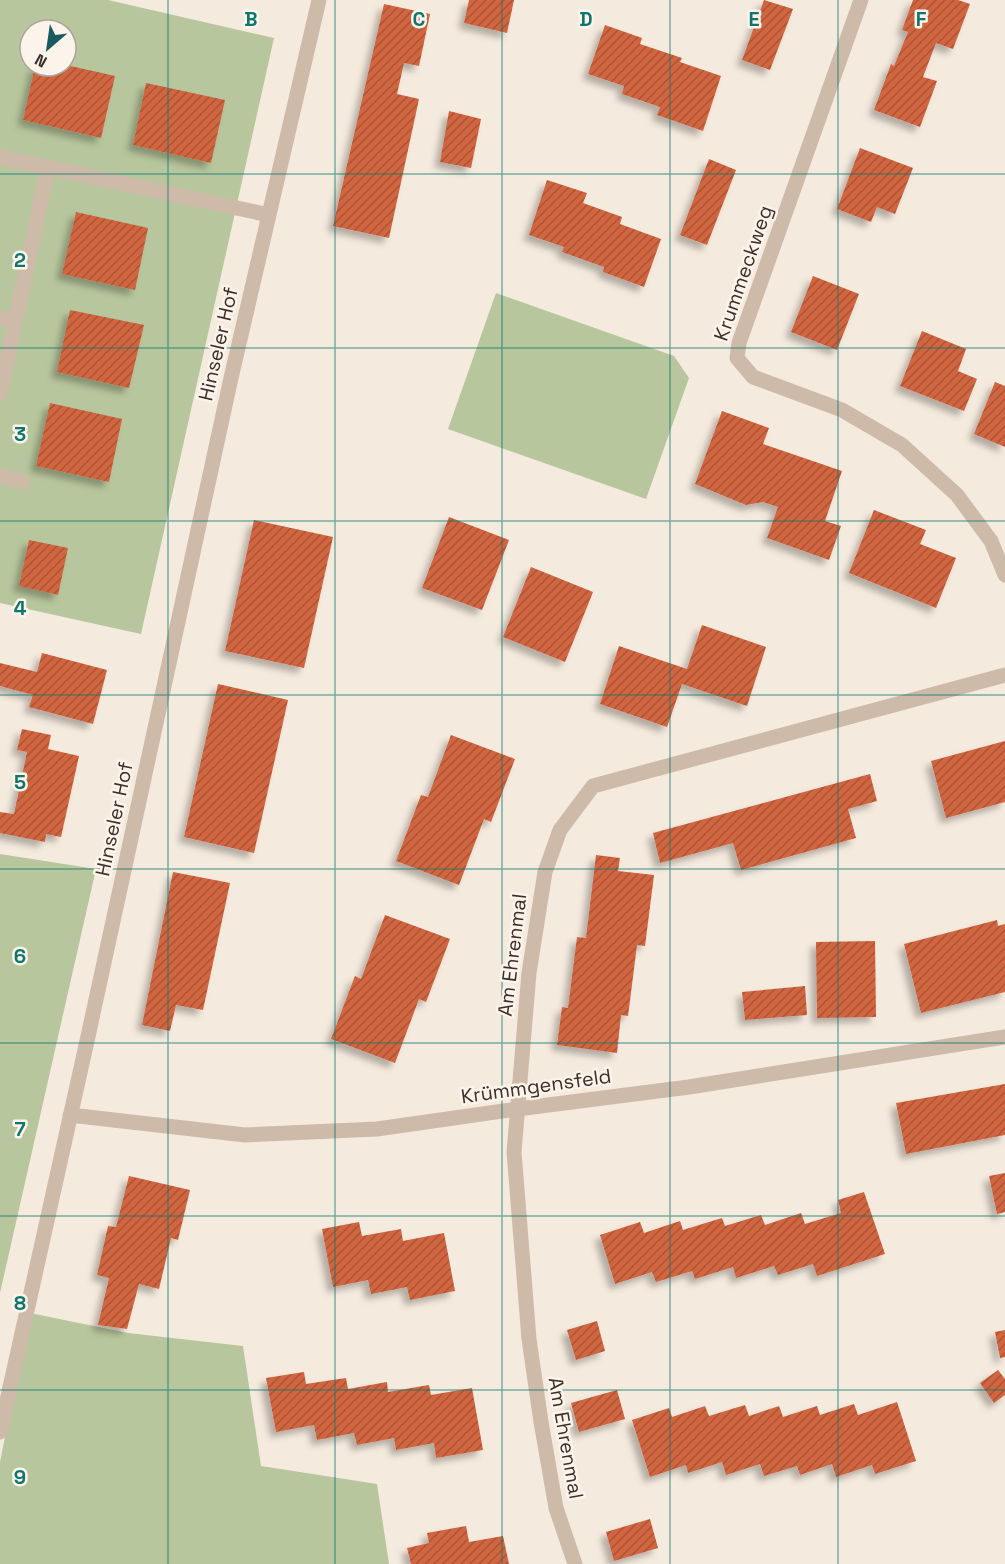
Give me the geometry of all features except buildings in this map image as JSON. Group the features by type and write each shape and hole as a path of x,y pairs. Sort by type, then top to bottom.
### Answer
{"street":[{"name":"Hinseler Hof","path":"0,1432 231,378 319,0"},
{"name":"Krummeckweg","path":"861,0 743,333 737,358 753,377 842,410 902,445 957,495 991,541 1005,575"},
{"path":"0,157 269,214"},
{"path":"0,393 48,168"},
{"path":"0,318 15,321"},
{"path":"0,476 23,482"},
{"name":"Am Ehrenmal","path":"575,1564 556,1508 541,1422 529,1339 514,1152 529,973 544,872 560,830 593,786 1005,675"},
{"name":"Krümmgensfeld","path":"70,1115 245,1135 377,1129 689,1087 1005,1037"}],"green space":[{"path":"0,0 108,0 274,38 141,634 0,603"},
{"path":"496,293 674,356 689,378 646,499 448,429"},
{"path":"0,854 96,869 0,1293"},
{"path":"30,1313 128,1333 243,1346 261,1466 377,1484 389,1564 0,1564 0,1462"}]}
